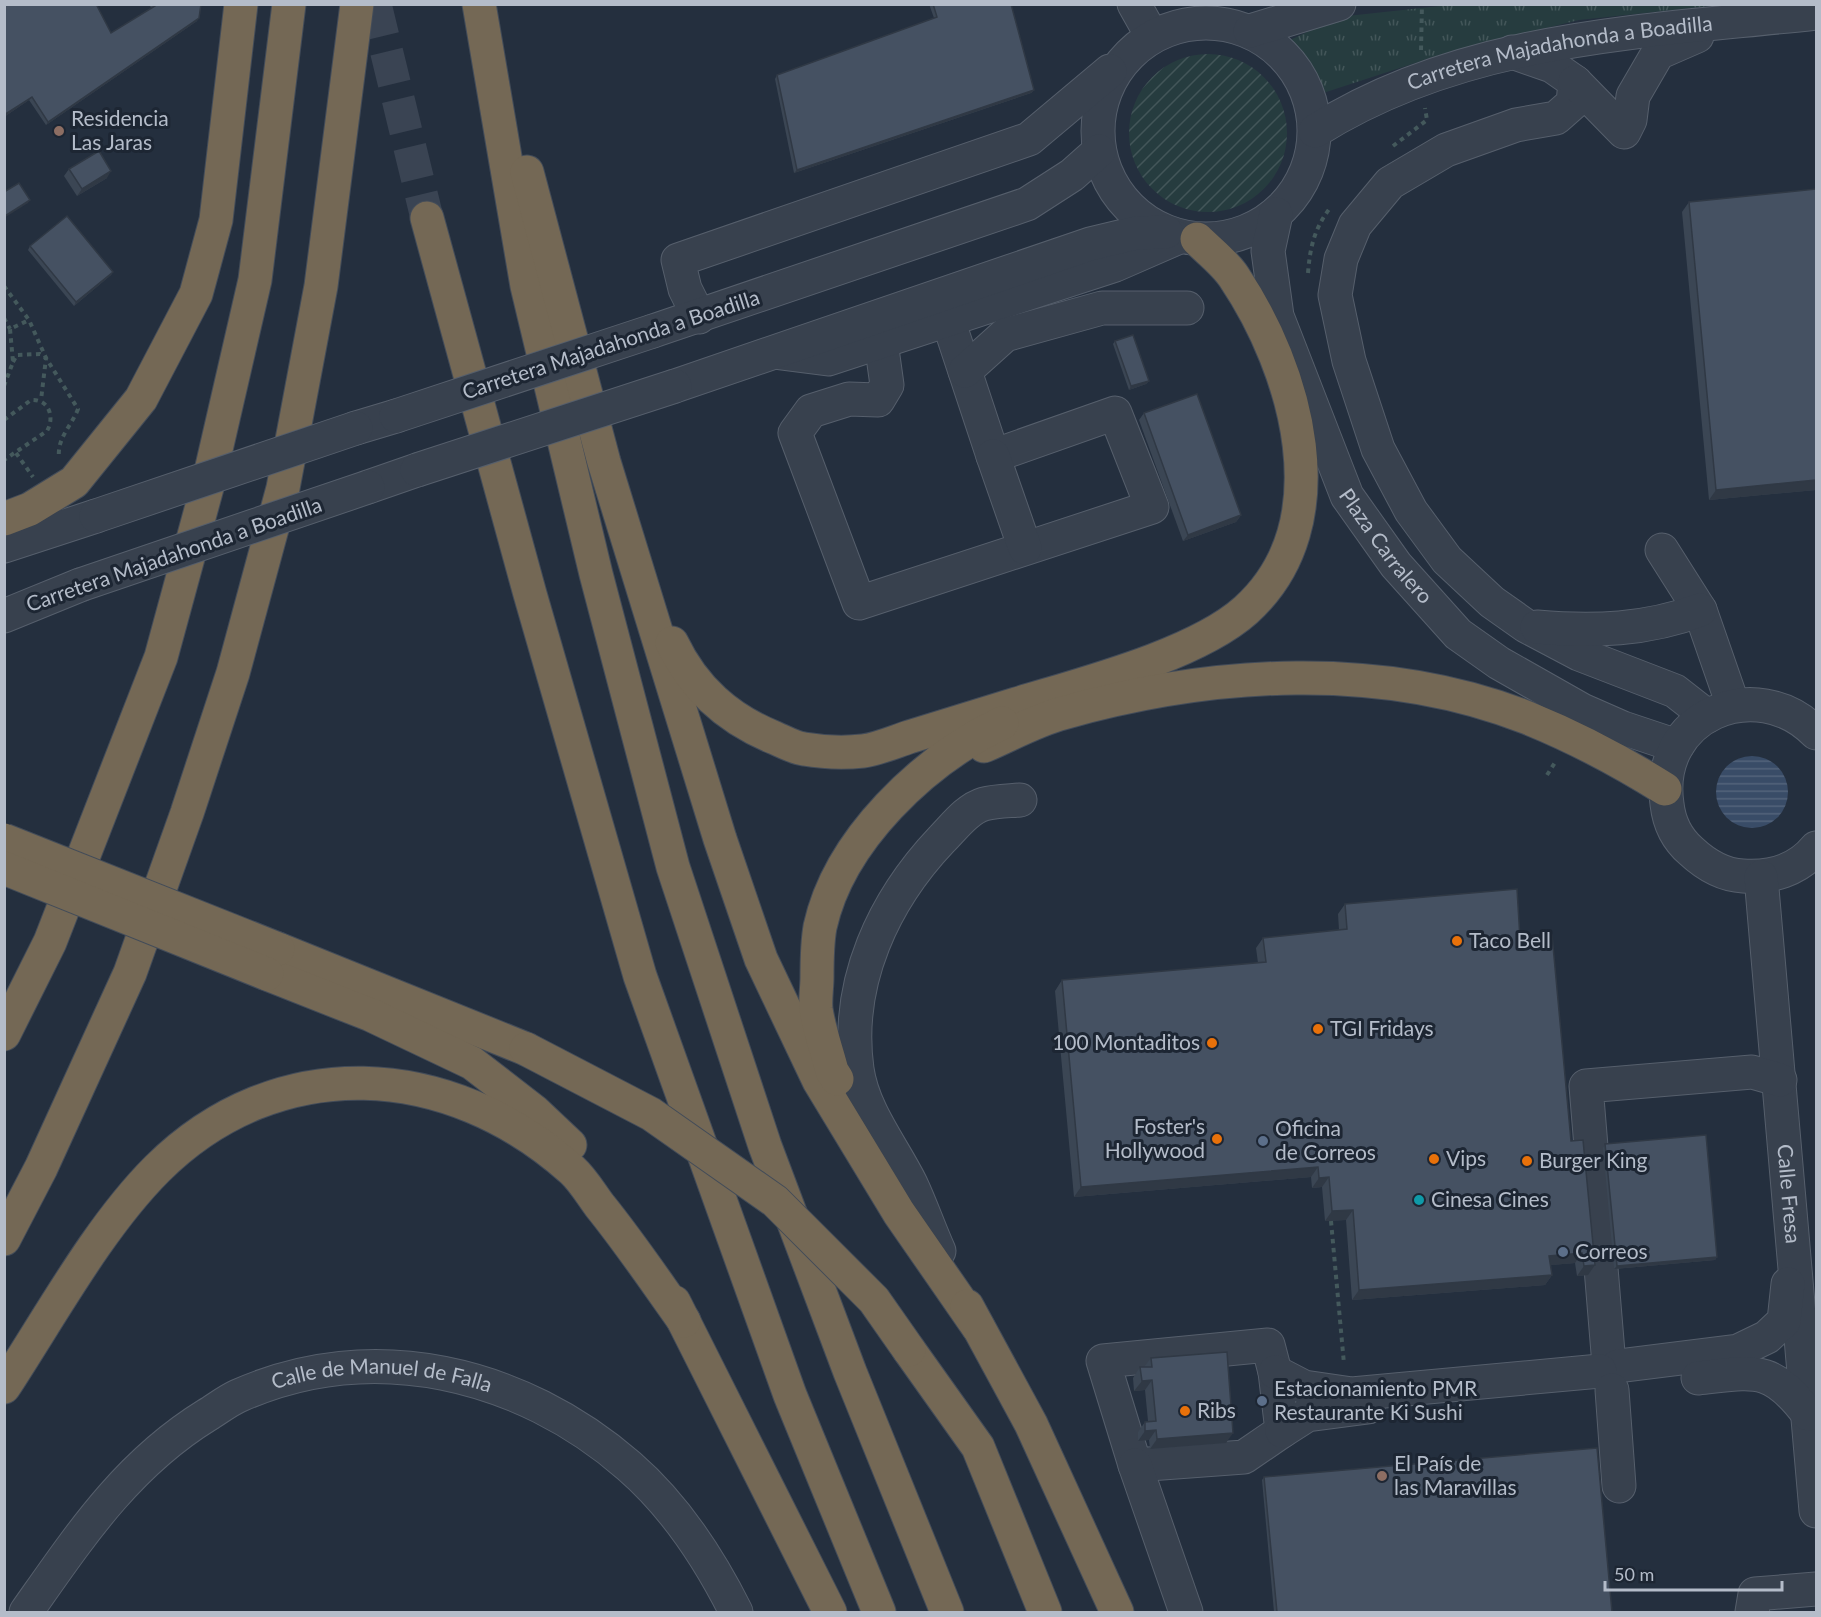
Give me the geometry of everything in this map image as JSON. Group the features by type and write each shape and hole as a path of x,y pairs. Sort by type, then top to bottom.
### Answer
{"highway":[{"path":"4,519 30,509 74,482 141,399 196,294 216,220 242,4"},
{"path":"4,1034 50,942 167,634 208,484 255,279 289,4"},
{"path":"4,1239 41,1168 130,973 188,813 232,673 283,488 321,286 357,4"},
{"path":"480,4 604,462 720,839 761,959 819,1082 899,1213 978,1327"},
{"path":"480,4 527,286 596,574 673,867 765,1146 850,1372 947,1612"},
{"path":"427,219 530,594 640,976 790,1395 879,1612"},
{"path":"604,462 669,637 684,668 710,700 752,729 802,749 864,751 1084,683 1153,659 1212,634 1245,611 1265,590 1285,560 1295,525 1302,478 1293,403 1278,358 1233,275 1181,236"},
{"path":"1276,316 1278,358"},
{"path":"927,770 1062,713 1178,686 1280,677 1359,682 1431,691 1527,718 1628,767 1665,789"},
{"path":"1084,683 977,735 927,770 902,791 872,826 831,895 819,935 816,1009 832,1071 882,1161 939,1251 1031,1424 1117,1612"},
{"path":"4,840 272,961 371,1015 472,1063 534,1111 583,1158 637,1230 830,1612"},
{"path":"4,868 526,1049 651,1114 775,1201 874,1300 978,1447 1045,1612"},
{"path":"4,1387 129,1200 185,1144 214,1125 269,1098 341,1084 410,1086 471,1106 519,1130 574,1172 684,1321"}],"street":[{"path":"1134,4 1152,36"},
{"path":"1250,32 1339,4"},
{"name":"Carretera Majadahonda a Boadilla","path":"1315,131 1347,111 1420,77 1512,52 1610,35 1816,13"},
{"name":"Carretera Majadahonda a Boadilla","path":"4,616 80,585 1090,244 1136,233 1225,237 1252,229 1276,214 1292,197 1305,177 1312,154 1315,131 1310,100 1297,71 1276,48 1250,32 1217,22 1184,24 1152,36 1029,140 678,260 686,289 699,317"},
{"path":"1512,52 1551,66 1575,82 1624,132 1630,120 1633,96 1658,53 1730,23"},
{"path":"1123,60 1109,80 1100,102 1097,126 1099,151 1107,177 1122,200 1142,219 1181,236"},
{"path":"1575,82 1573,103 1556,118 1516,125 1446,150 1390,183 1355,225 1341,259 1335,295 1349,361 1378,449 1412,512 1447,560 1492,602 1526,626 1579,654 1720,710"},
{"name":"Carretera Majadahonda a Boadilla","path":"4,546 356,428 699,317 1027,204 1072,175 1099,151"},
{"name":"Plaza Carralero","path":"1276,214 1268,251 1276,316 1347,495 1396,565 1458,634 1498,663 1582,710 1623,728 1677,746"},
{"path":"774,352 828,359 1115,265 1181,236"},
{"path":"965,371 1005,335 1102,308 1186,308"},
{"path":"948,320 1024,548"},
{"path":"881,342 888,385 878,400 849,399 811,411 795,433 860,603 1152,507 1115,413 993,456"},
{"path":"1662,550 1700,610 1720,710"},
{"path":"1526,626 1572,630 1636,628 1670,621 1700,610"},
{"path":"1816,733 1805,722 1783,709 1758,704 1720,710 1690,729 1677,746 1668,767 1665,789 1669,819 1683,844 1705,864 1732,875 1761,878 1787,871 1809,857 1816,848"},
{"path":"939,1251 911,1184 868,1106 857,1069 857,1019 862,975 871,946 886,915 924,858 972,809 984,804 1020,800"},
{"name":"Calle Fresa","path":"1761,878 1780,1080 1803,1190 1793,1237 1809,1327 1808,1414 1816,1511"},
{"path":"1619,1486 1586,1086 1752,1072 1780,1080"},
{"path":"1135,1465 1244,1457 1307,1415 1610,1377 1738,1351 1767,1337 1784,1321 1793,1237"},
{"path":"1186,1612 1135,1465 1103,1361 1268,1345 1275,1372 1282,1431"},
{"name":"Calle de Manuel de Falla","path":"26,1612 93,1517 143,1463 186,1428 237,1396 304,1374 374,1365 440,1371 502,1388 567,1419 630,1466 680,1520 722,1583 736,1612"},
{"path":"1275,1372 1304,1387 1352,1394 1610,1377 1739,1373 1771,1377 1790,1390 1808,1414"},
{"path":"1754,1603 1816,1588"}],"path":[{"path":"1385,153 1427,120 1420,77 1422,4"},
{"path":"1307,285 1311,243 1320,221 1334,205"},
{"path":"4,286 28,320 46,358 78,409 75,419 67,425 58,447 60,458 53,464"},
{"path":"4,318 10,329 13,362"},
{"path":"10,329 28,320"},
{"path":"4,386 17,355 40,354 46,358"},
{"path":"41,400 46,358"},
{"path":"4,420 32,400 41,400 48,406 50,426 4,460"},
{"path":"16,453 33,476"},
{"path":"28,483 40,476"},
{"path":"1547,776 1570,739"},
{"path":"1331,1221 1345,1376 1352,1394"}],"green space":[{"path":"1449,5 1720,5 1579,20 1452,51 1317,95 1286,42 1338,17"},
{"path":"1208,54 1238,60 1264,77 1281,103 1287,133 1281,163 1264,189 1238,206 1208,212 1178,206 1152,189 1135,163 1129,133 1135,103 1152,77 1178,60"}],"water":[{"path":"1752,756 1772,762 1782,772 1788,792 1782,812 1772,822 1752,828 1732,822 1722,812 1716,792 1722,772 1732,762"}],"building":[{"path":"4,4 96,4 111,33 155,6 154,4 201,4 199,18 48,122 32,97 4,115"},
{"path":"933,4 1011,4 1034,90 797,170 777,75 937,17"},
{"path":"99,151 111,171 82,189 69,169"},
{"path":"19,183 30,200 5,216 4,192"},
{"path":"1816,189 1816,480 1716,490 1689,202"},
{"path":"67,216 113,272 76,302 30,246"},
{"path":"1133,335 1149,381 1131,386 1115,341"},
{"path":"1197,394 1241,515 1188,535 1144,413"},
{"path":"1517,889 1520,939 1552,935 1571,1141 1583,1140 1595,1265 1584,1266 1582,1253 1549,1256 1552,1275 1359,1290 1353,1210 1332,1211 1329,1177 1319,1178 1318,1167 1081,1187 1062,980 1266,962 1263,938 1347,929 1345,904"},
{"path":"1706,1135 1717,1257 1617,1266 1605,1144"},
{"name":"Ribs","path":"1227,1352 1233,1433 1157,1439 1156,1430 1145,1431 1145,1422 1156,1421 1152,1380 1142,1381 1140,1367 1152,1367 1151,1358"},
{"path":"1597,1448 1612,1612 1277,1612 1264,1477"}],"tunnel":[{"path":"375,4 427,218"}],"place":[{"name":"Residencia Las Jaras","path":"59,131"},
{"name":"Taco Bell","path":"1457,941"},
{"name":"TGI Fridays","path":"1318,1029"},
{"name":"100 Montaditos","path":"1212,1043"},
{"name":"Foster's Hollywood","path":"1217,1139"},
{"name":"Oficina de Correos","path":"1263,1141"},
{"name":"Vips","path":"1434,1159"},
{"name":"Burger King","path":"1527,1161"},
{"name":"Cinesa Cines","path":"1419,1200"},
{"name":"Correos","path":"1563,1252"},
{"name":"Estacionamiento PMR Restaurante Ki Sushi","path":"1262,1401"},
{"name":"Ribs","path":"1185,1411"},
{"name":"El País de las Maravillas","path":"1382,1476"}]}
